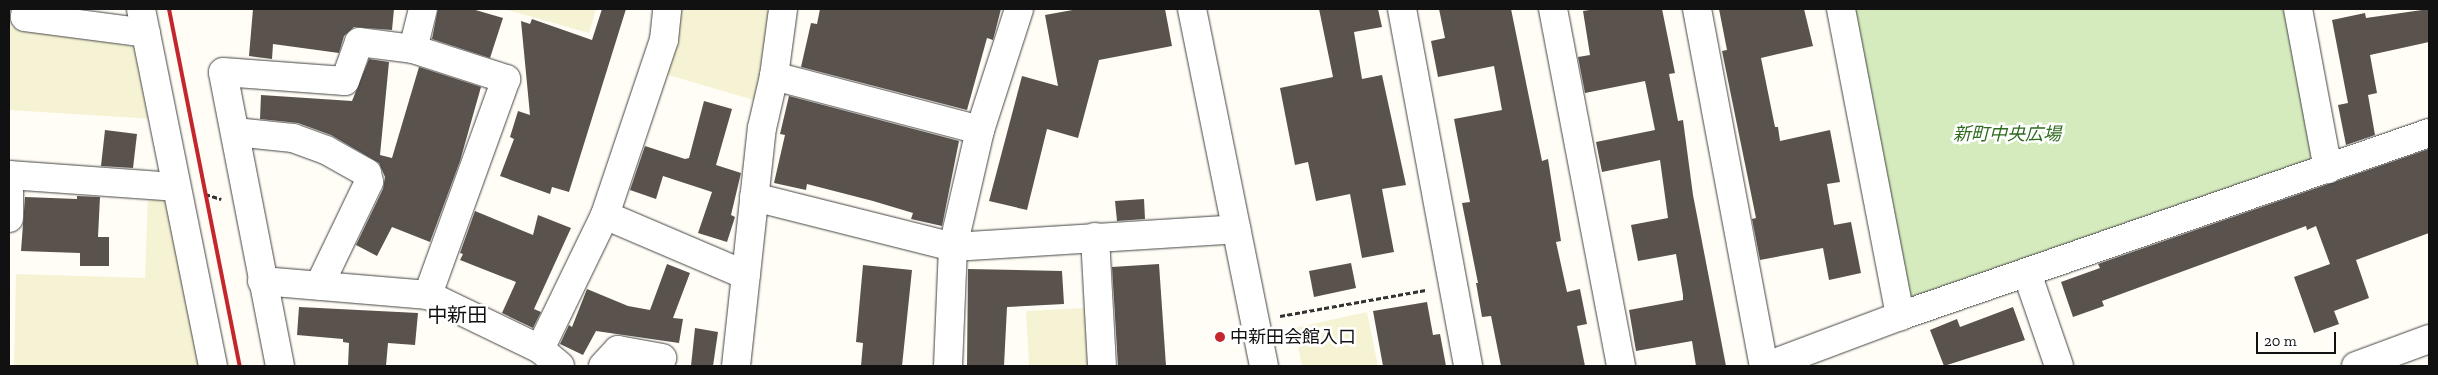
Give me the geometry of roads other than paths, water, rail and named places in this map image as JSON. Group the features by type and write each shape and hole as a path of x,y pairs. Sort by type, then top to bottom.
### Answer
{"street":[{"path":"26,9 25,17 143,21 213,366"},
{"path":"413,49 423,9"},
{"path":"262,281 428,296 550,358 605,215 664,40 668,9"},
{"path":"736,366 762,128 774,76 783,9"},
{"path":"948,366 953,247 980,130 1019,9"},
{"path":"1192,9 1264,366"},
{"path":"1402,9 1468,366"},
{"path":"1552,9 1621,366"},
{"path":"1697,9 1766,366 1900,316 2429,133"},
{"path":"1841,9 1900,316"},
{"path":"2298,9 2328,169"},
{"path":"280,366 262,281 251,207 223,72 345,81 359,42 413,49 506,79 428,296"},
{"path":"774,76 980,130"},
{"path":"236,132 293,138 326,150 367,173 369,182 319,286"},
{"path":"9,218 9,175 176,187"},
{"path":"754,197 953,247 1236,229"},
{"path":"605,215 746,275"},
{"path":"1095,237 1102,366"},
{"path":"2027,273 2059,366"},
{"path":"2356,366 2429,339"},
{"path":"603,366 618,350 662,358"}],"railway":[{"path":"169,9 240,366"}],"place":[{"name":"中新田会館入口","path":"1220,337"}],"district":[{"name":"中新田","path":"457,315"}],"park label":[{"name":"新町中央広場","path":"2007,134"}]}
